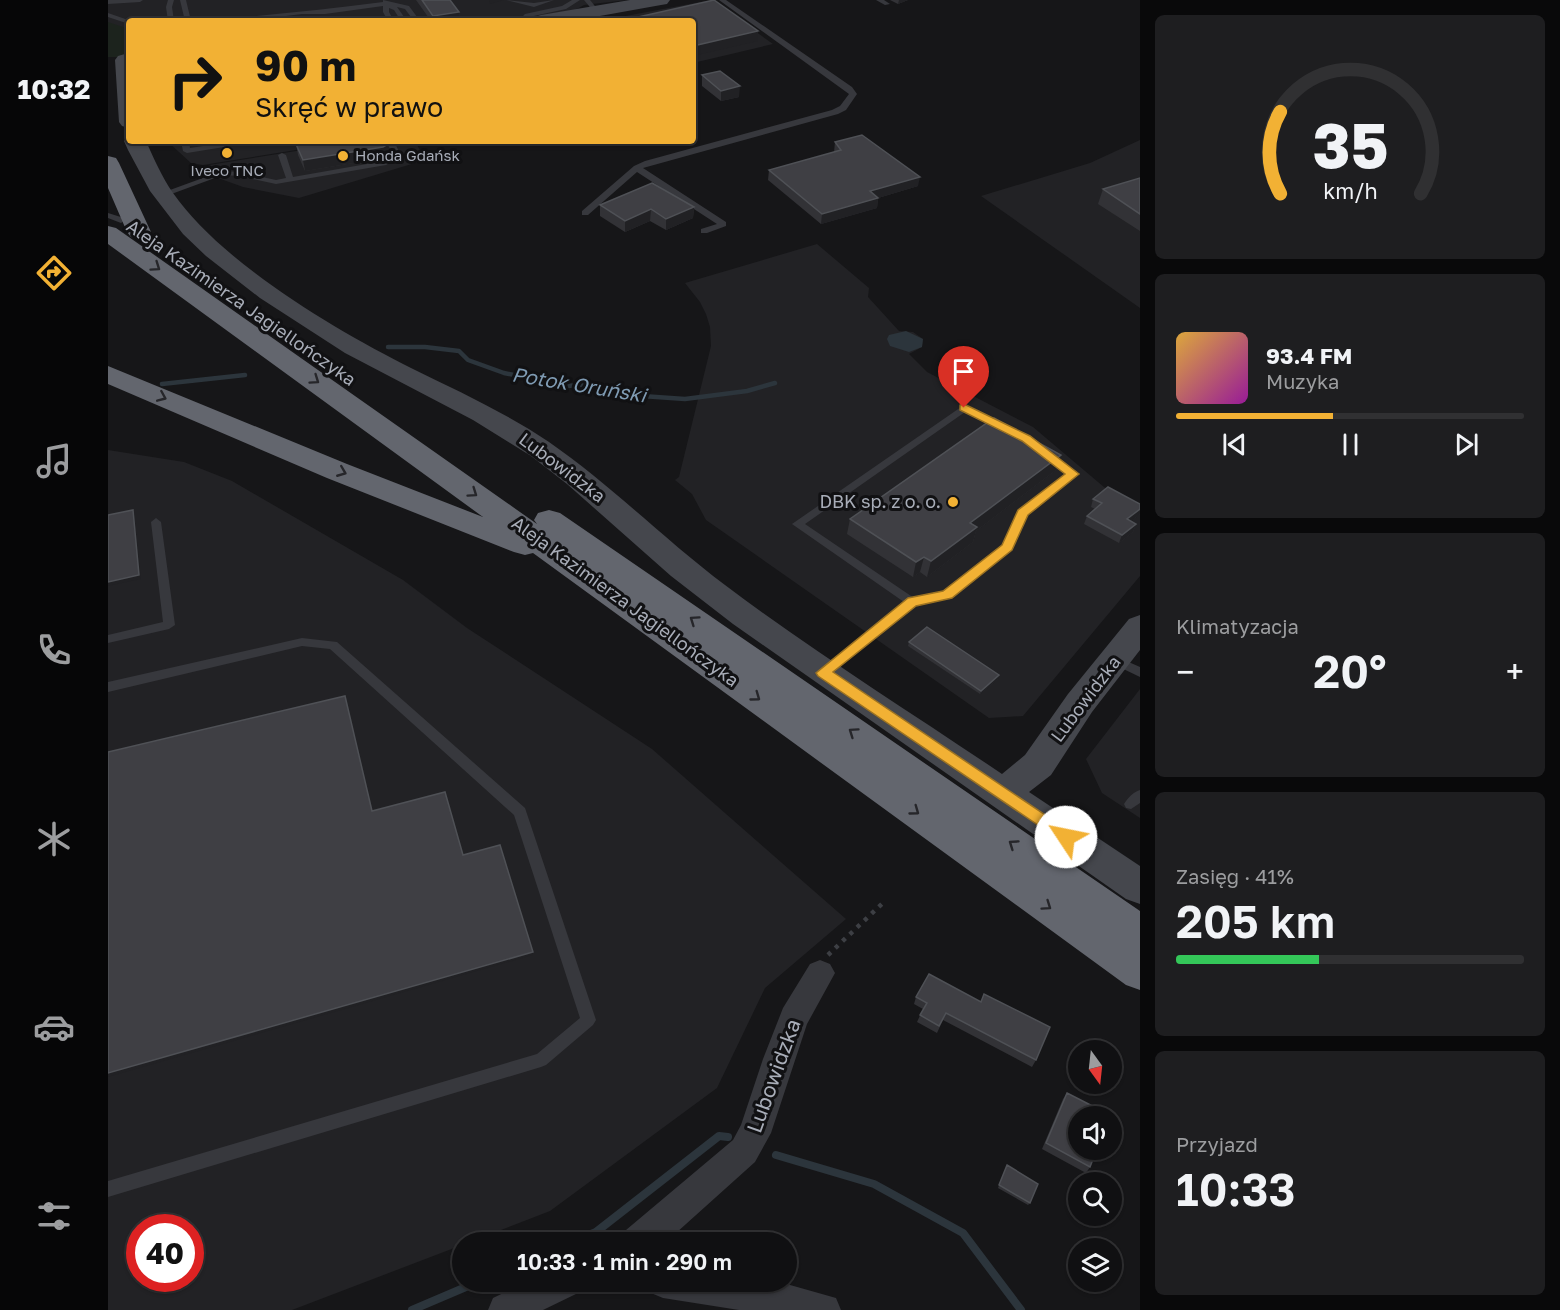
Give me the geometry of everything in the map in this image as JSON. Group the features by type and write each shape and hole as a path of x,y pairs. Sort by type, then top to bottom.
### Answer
{"highway":[{"path":"108,163 117,222"},
{"name":"Aleja Kazimierza Jagiellończyka","path":"117,222 573,564 1140,972"},
{"name":"Aleja Kazimierza Jagiellończyka","path":"117,222 1140,933"},
{"path":"108,374 337,471 573,564"}],"street":[{"path":"552,18 586,9 662,0"},
{"path":"121,61 126,99"},
{"name":"Lubowidzka","path":"137,144 163,194 203,240 273,294 361,351 452,396 505,425 540,448 627,518 681,567 823,673 1140,887"},
{"name":"Lubowidzka","path":"1003,793 1038,765 1080,702 1127,666 1140,627"},
{"name":"Lubowidzka","path":"652,1232 744,1152 755,1133 778,1059 794,1018 820,973"},
{"path":"513,1309 545,1292"},
{"path":"734,1292 780,1299 824,1310"}],"lane":[{"path":"108,2 140,0"},
{"path":"171,0 169,7 171,18"},
{"path":"183,0 187,18"},
{"path":"509,0 534,5 551,0"},
{"path":"585,213 637,168 648,163 835,112 843,108 853,94 722,0"},
{"path":"879,0 887,4"},
{"path":"254,18 302,12 325,12 387,2 407,7 415,18"},
{"path":"387,2 386,12 389,18"},
{"path":"387,2 402,18"},
{"path":"526,18 527,15 564,8 586,9"},
{"path":"108,15 126,21"},
{"path":"186,144 187,151 230,144"},
{"path":"163,194 222,173 273,182 386,163 397,156 391,144"},
{"path":"282,155 290,179"},
{"path":"637,168 723,224 704,231"},
{"path":"912,602 797,524 964,408 1016,433"},
{"path":"823,673 912,602 947,595 1007,547 1023,513 1073,474 1035,445"},
{"path":"108,639 169,625 156,522"},
{"path":"108,687 302,642 333,645 519,812 588,1020 542,1060 108,1190"}],"path":[{"path":"820,973 821,963 886,900"}],"shaded area":[{"path":"108,0 627,0 584,5 575,10 523,18 126,18 126,52 108,55"},
{"path":"711,0 773,44 696,62 696,18 615,18"},
{"path":"108,22 126,28 126,57 108,57"},
{"path":"1140,140 1140,308 981,196 1090,163"},
{"name":"Honda Gdańsk","path":"170,144 333,144 203,165 191,163"},
{"name":"Honda Gdańsk","path":"340,144 417,144 425,160 299,198 243,187 207,174 197,167"},
{"path":"817,244 869,288 868,297 899,331 913,332 923,339 922,347 909,354 927,372 1033,427 1111,493 1140,514 1140,576 1023,716 989,718 706,520 692,494 675,480 679,477 711,346 710,327 706,314 685,283"},
{"path":"906,331 923,339 922,347 909,352 890,346 887,339 889,335"},
{"path":"108,450 184,462 232,481 403,580 467,628 652,749 846,919 765,988 717,1088 550,1211 496,1232 452,1232 452,1249 292,1310 108,1310"},
{"path":"1140,689 1140,818 1102,793 1086,759"}],"building":[{"path":"422,0 450,0 459,12 433,16"},
{"path":"714,0 758,31 696,45 696,18 634,18"},
{"path":"720,71 740,86 721,91 702,75"},
{"path":"862,135 920,177 870,191 878,198 822,214 769,170 841,150 835,142"},
{"path":"296,144 384,144 385,146 383,147 303,160"},
{"path":"1140,178 1140,214 1103,189"},
{"path":"652,183 694,207 666,219 651,209 625,221 600,205"},
{"name":"DBK sp. z o. o.","path":"994,418 1061,455 970,523 977,527 931,561 924,557 916,562 850,519"},
{"path":"1108,487 1140,504 1140,509 1127,519 1136,524 1122,535 1087,516 1102,503 1093,499"},
{"path":"133,510 139,575 108,582 108,515"},
{"path":"927,627 999,675 981,691 909,642"},
{"path":"345,696 372,811 445,792 463,855 500,845 533,952 108,1073 108,752"},
{"path":"929,974 981,1002 984,994 1050,1027 1036,1060 946,1013 939,1026 920,1015 927,1003 916,997"},
{"path":"1067,1093 1092,1106 1068,1106 1068,1155 1046,1143"},
{"path":"1077,1160 1093,1160 1090,1167"},
{"path":"1007,1165 1038,1184 1030,1203 999,1185"}],"waterway":[{"name":"Potok Oruński","path":"388,347 425,347 459,351 468,360 504,373 568,386 588,384 642,396 685,399 747,391 775,383"},
{"name":"Potok Oruński","path":"162,384 245,375"},
{"path":"596,1232 719,1136 728,1137"},
{"path":"776,1155 874,1184 963,1233 1021,1310"},
{"path":"412,1310 454,1292"}],"place":[{"name":"Iveco TNC","path":"227,153"},
{"name":"Honda Gdańsk","path":"343,156"},
{"name":"DBK sp. z o. o.","path":"953,502"}],"route":[{"path":"964,408 1026,438 1073,474 1023,513 1007,547 947,595 912,602 823,673 1066,837"}]}
